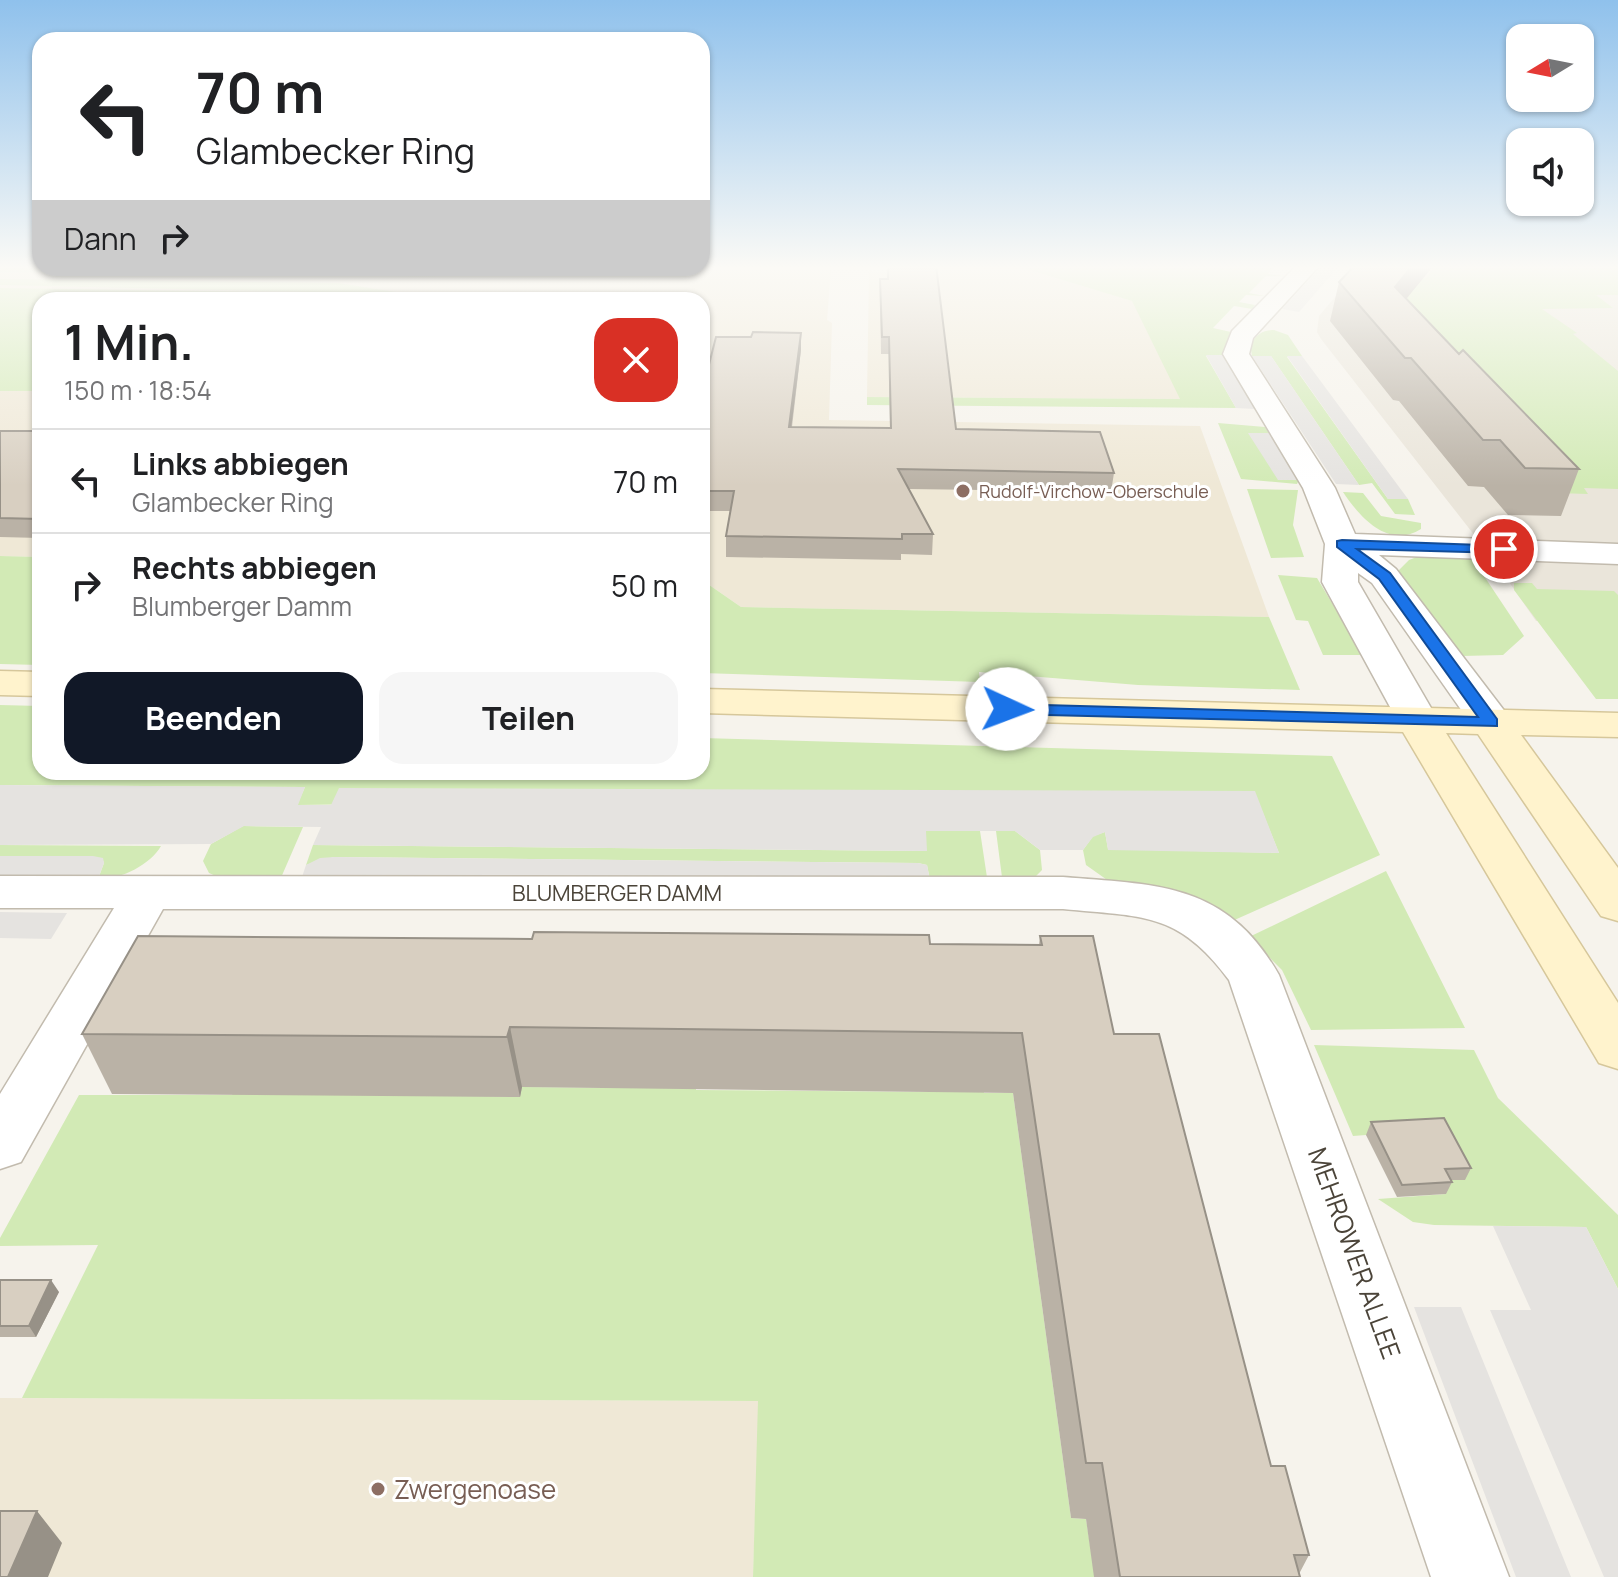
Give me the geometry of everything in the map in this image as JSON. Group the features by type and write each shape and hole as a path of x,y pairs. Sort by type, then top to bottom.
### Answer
{"main road":[{"path":"0,683 32,684"},
{"path":"710,701 1618,725"},
{"path":"1417,720 1618,1048"},
{"path":"1491,722 1618,904"}],"street":[{"path":"1240,339 1236,354 1319,488 1342,544 1340,582 1417,720"},
{"path":"1342,544 1618,554"},
{"path":"1342,544 1384,576 1491,722"},
{"name":"BLUMBERGER DAMM","path":"0,892 1063,893 1166,902 1224,937"},
{"path":"0,1145 148,893"},
{"name":"MEHROWER ALLEE","path":"1224,937 1253,975 1276,1034 1470,1577"}],"shaded area":[{"name":"Rudolf-Virchow-Oberschule","path":"0,339 32,339 32,557 0,556"},
{"name":"Rudolf-Virchow-Oberschule","path":"710,339 832,339 829,420 1200,426 1269,617 741,607 710,586"},
{"path":"868,339 1151,339 1181,399 867,397"},
{"path":"1321,339 1618,339 1618,623 1536,621 1493,559"},
{"path":"1206,355 1223,355 1255,409 1236,408"},
{"path":"1252,356 1271,356 1359,485 1336,484"},
{"path":"1287,356 1302,356 1408,499 1388,499"},
{"path":"1248,433 1269,433 1299,480 1278,480"},
{"path":"0,785 305,787 298,805 331,805 339,788 1255,791 1279,853 1108,850 1105,832 1093,837 1083,850 1040,850 1015,831 926,831 927,851 313,845 321,827 244,826 211,844 0,845"},
{"path":"0,856 93,856 103,858 104,863 98,879 0,878"},
{"path":"320,858 918,863 927,865 931,885 301,880 306,865"},
{"path":"0,912 67,913 51,939 0,938"},
{"path":"1493,1226 1586,1227 1618,1289 1618,1577 1604,1577 1490,1310 1531,1310"},
{"path":"1414,1307 1461,1307 1571,1577 1516,1577"},
{"name":"Zwergenoase","path":"0,1398 759,1401 753,1577 0,1577"}],"green space":[{"path":"0,339 32,339 32,391 0,391"},
{"path":"1150,339 1229,339 1223,355 1206,356 1236,408 867,405 867,397 1180,399"},
{"path":"1255,339 1290,339 1302,356 1287,357 1388,499 1408,499 1415,515 1395,514 1372,483 1359,485 1271,356 1252,356 1250,345"},
{"path":"1397,339 1579,339 1618,371 1618,489 1584,488 1588,494 1557,493"},
{"path":"1218,423 1265,427 1269,433 1249,434 1299,480 1297,484 1241,479"},
{"path":"1247,489 1298,490 1293,525 1304,557 1271,558"},
{"path":"1343,492 1363,493 1381,516 1421,523 1421,529 1409,534 1386,533 1366,520"},
{"path":"1422,555 1470,555 1524,636 1503,655 1462,656 1398,571 1409,560"},
{"path":"0,556 32,557 32,665 0,664"},
{"path":"1278,575 1317,578 1363,655 1323,655 1308,621 1296,620"},
{"path":"1514,583 1532,583 1537,589 1614,591 1618,595 1618,699 1596,699 1514,590"},
{"path":"710,586 741,607 1269,617 1300,690 1138,685 979,672 980,682 710,673"},
{"path":"0,705 32,706 32,780 710,780 710,738 1332,756 1380,855 1230,922 1110,882 1086,865 1083,850 1093,836 1105,832 1108,849 1279,853 1254,791 297,805 305,787 0,785"},
{"path":"243,826 303,827 280,880 218,877 209,873 203,861 211,844"},
{"path":"926,831 980,831 988,884 931,885 927,865 918,863 334,857 306,865 313,845 926,851"},
{"path":"996,831 1015,831 1040,850 1042,870 1033,879 1003,885"},
{"path":"0,845 161,846 150,859 134,870 116,877 98,879 104,863 102,858 0,856"},
{"path":"1386,871 1465,1028 1311,1030 1282,970 1249,937"},
{"path":"1314,1045 1474,1050 1498,1098 1618,1215 1618,1289 1586,1227 1434,1225 1413,1222 1378,1199 1446,1194 1366,1135 1353,1136"},
{"path":"981,1071 984,1093 1013,1093 1071,1518 1086,1519 1095,1577 753,1577 758,1401 22,1398 98,1245 0,1246 0,1238 79,1095 232,1095 236,1087 519,1097 522,1087 640,1088 696,1079 696,1090 929,1092"}],"building":[{"path":"716,339 800,339 789,427 891,428 889,339 945,339 956,429 1100,432 1114,473 898,469 933,534 902,534 902,539 726,536 734,491 710,491 710,361"},
{"path":"1388,339 1444,339 1459,354 1463,350 1579,469 1525,468 1500,440 1483,440 1411,358 1405,358"},
{"path":"0,431 32,431 32,519 0,518"},
{"path":"534,932 929,935 930,944 1042,945 1040,936 1093,936 1114,1034 1159,1034 1271,1466 1285,1466 1309,1555 1294,1555 1300,1577 1120,1577 1102,1463 1086,1463 1022,1033 510,1027 507,1037 82,1034 138,936 532,939"},
{"path":"1444,1118 1471,1168 1445,1169 1452,1182 1402,1185 1371,1122"},
{"path":"0,1280 51,1280 29,1326 0,1326"},
{"path":"0,1511 37,1511 8,1577 0,1577"}],"place":[{"name":"Rudolf-Virchow-Oberschule","path":"963,491"},
{"name":"Zwergenoase","path":"378,1489"}],"route":[{"path":"1007,709 1491,722 1384,576 1342,544 1504,549"}]}
